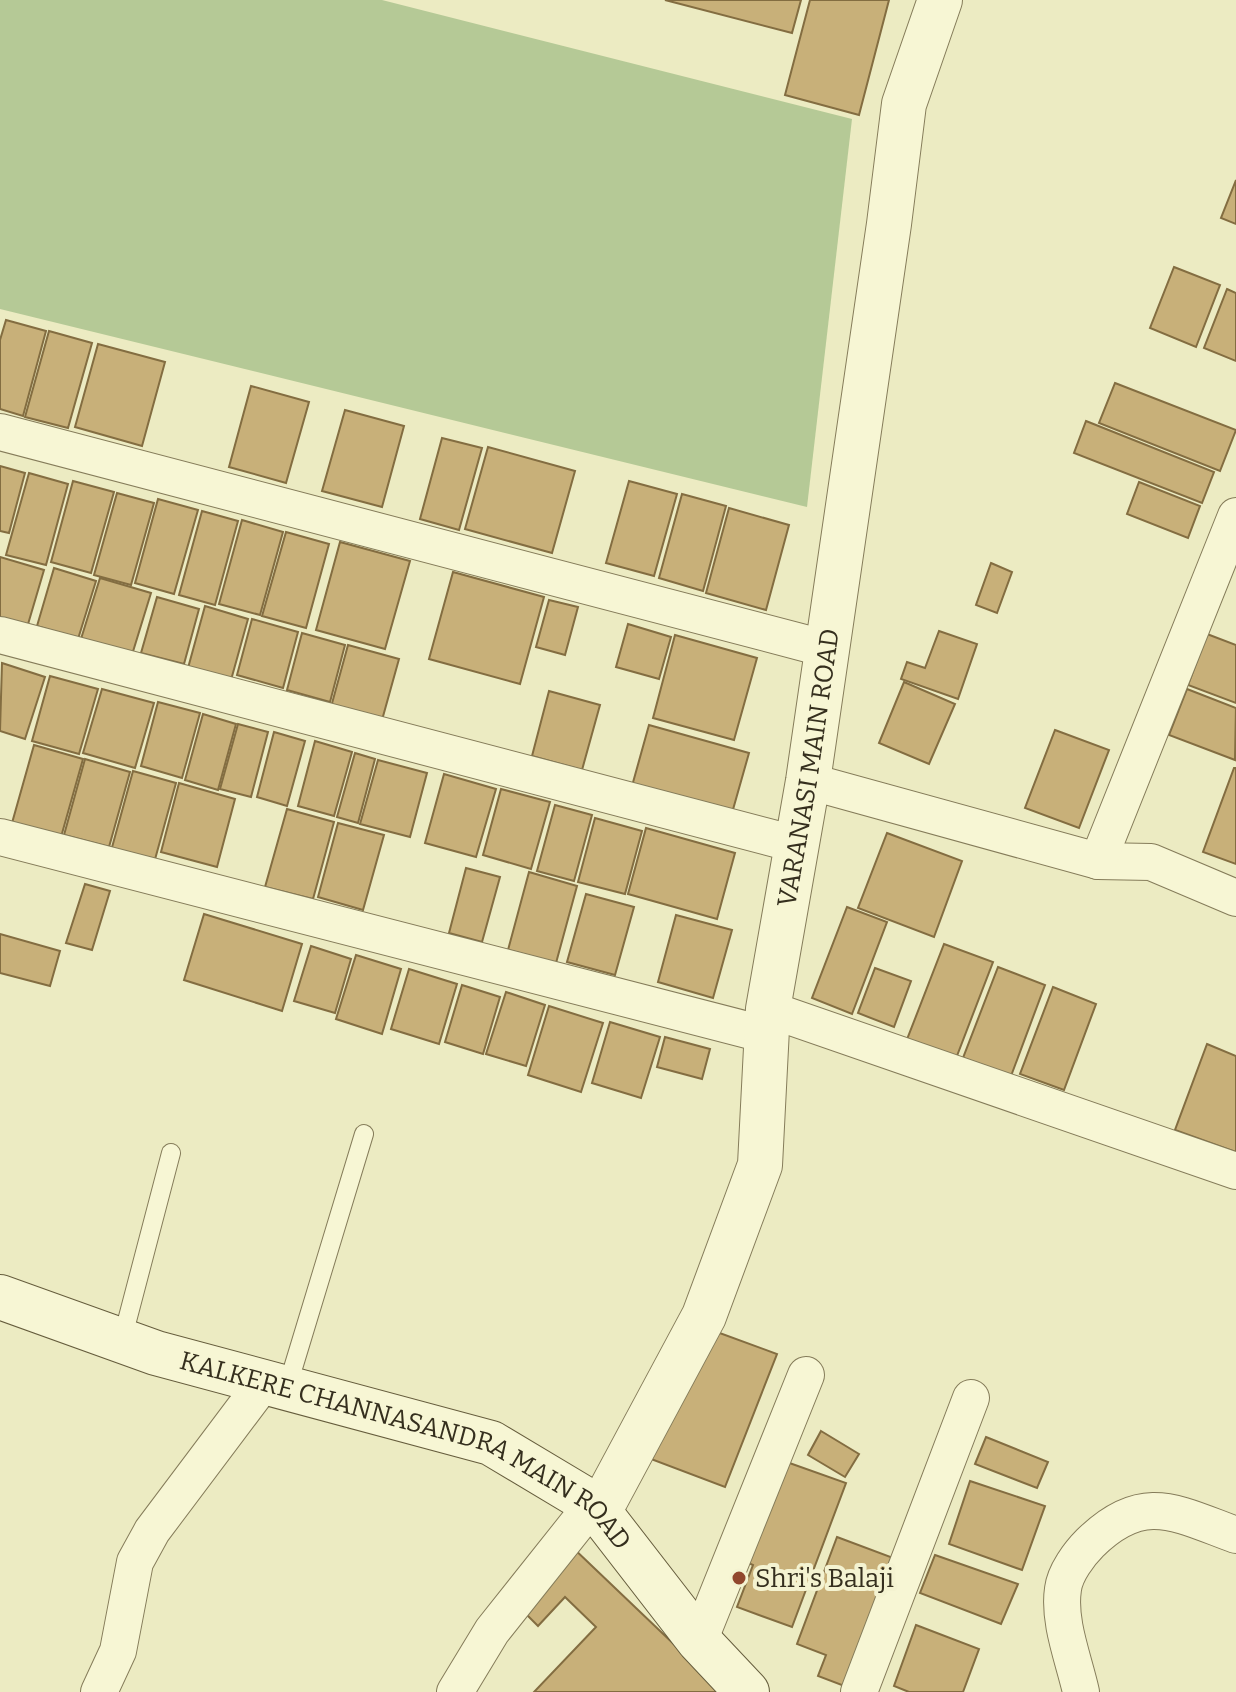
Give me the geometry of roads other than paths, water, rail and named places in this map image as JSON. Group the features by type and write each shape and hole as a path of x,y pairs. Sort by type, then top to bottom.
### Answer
{"street":[{"name":"VARANASI MAIN ROAD","path":"596,1507 704,1316 760,1165 768,1022 795,844 808,781 904,104 940,0"},
{"path":"0,432 827,649"},
{"path":"1098,861 1221,600 1236,516"},
{"path":"0,635 795,844"},
{"path":"808,781 1098,861 1151,862 1236,898"},
{"path":"0,837 768,1022 1236,1171"},
{"name":"KALKERE CHANNASANDRA MAIN ROAD","path":"0,1297 156,1353 491,1443 596,1507 699,1641 747,1692"},
{"path":"699,1641 806,1375"},
{"path":"99,1692 118,1651 135,1562 152,1531 276,1385"},
{"path":"859,1692 971,1398"},
{"path":"455,1692 492,1631 596,1507"},
{"path":"1081,1692 1063,1611 1063,1587 1079,1553 1107,1527 1135,1512 1168,1510 1236,1535"}],"lane":[{"path":"276,1385 364,1134"},
{"path":"122,1340 171,1153"}],"place":[{"name":"Shri's Balaji","path":"739,1578"}]}
